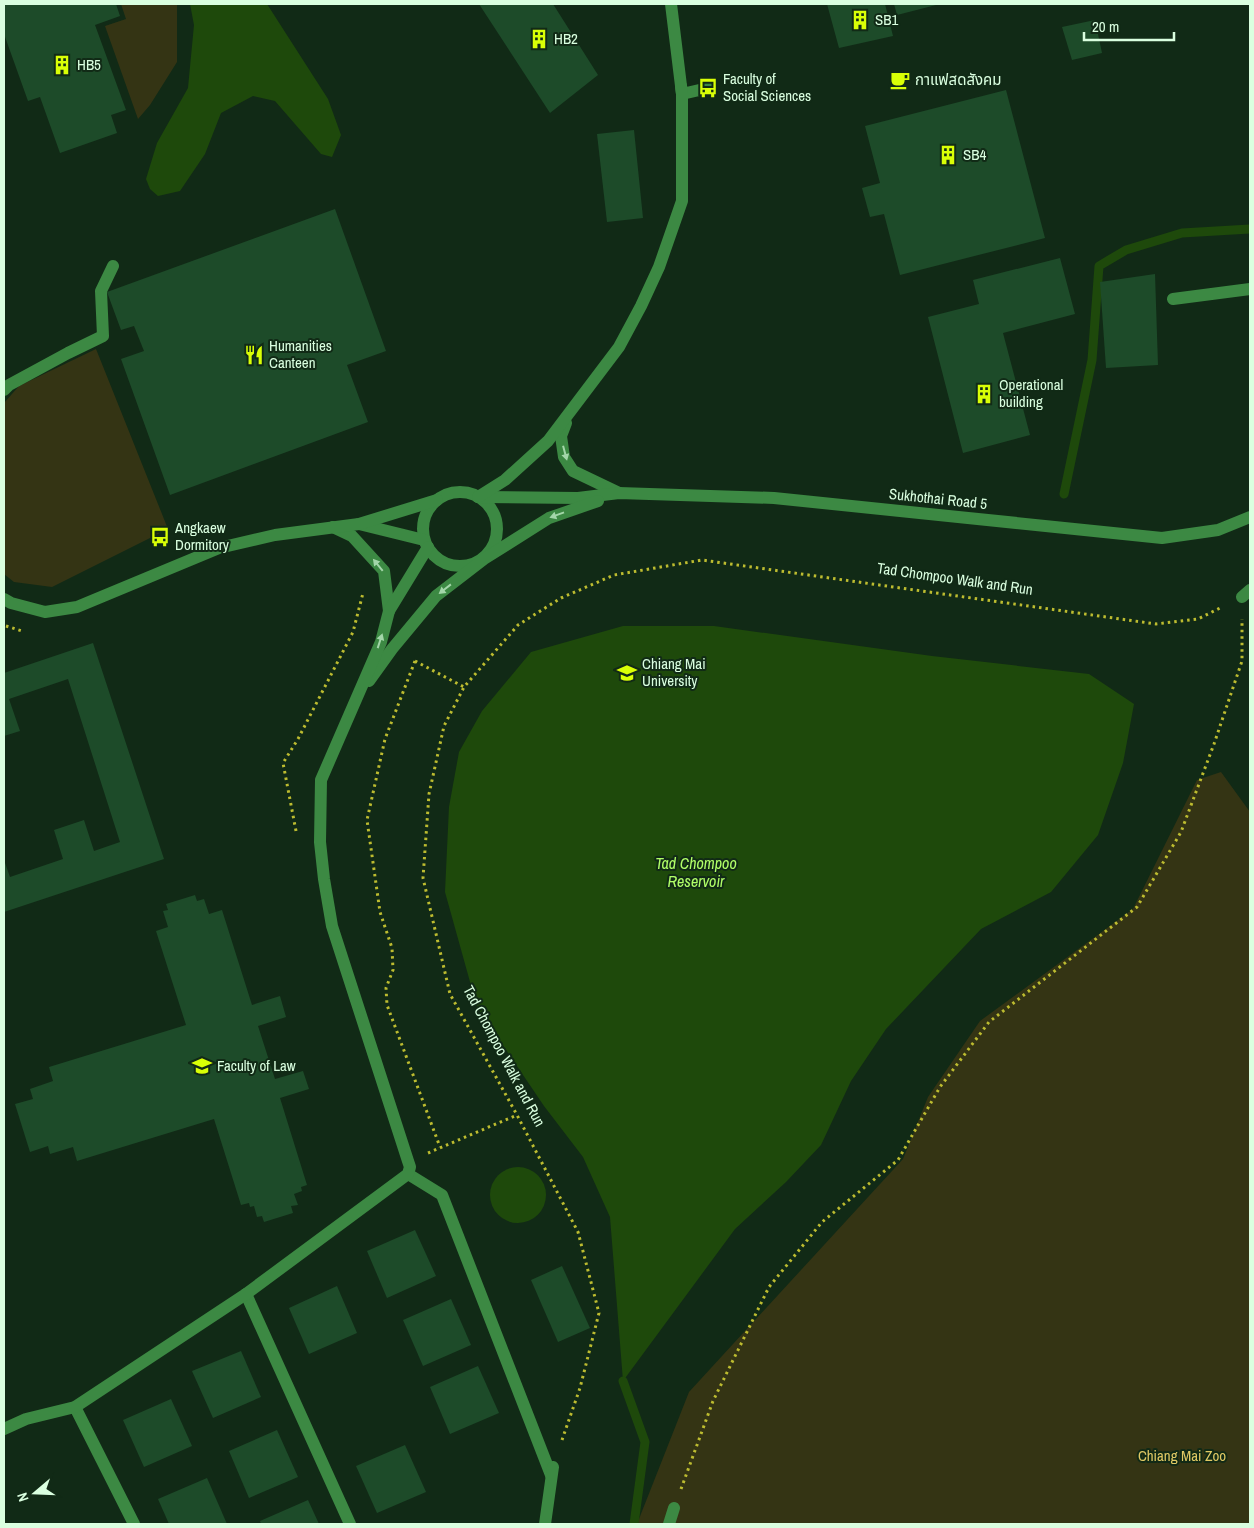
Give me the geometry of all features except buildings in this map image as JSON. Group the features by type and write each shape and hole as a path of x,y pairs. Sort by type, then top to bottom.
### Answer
{"street":[{"path":"478,497 504,480 548,441 619,347 641,306 665,251 682,201 682,94 671,4"},
{"path":"682,94 708,88"},
{"path":"4,390 9,385 103,336 101,291 113,266"},
{"path":"1173,299 1250,289"},
{"path":"573,407 561,436 564,457 573,471 619,493"},
{"path":"4,599 11,603 45,612 76,607 219,548 275,534 359,524 437,500 450,494 464,492 478,497 578,498 619,493"},
{"path":"354,701 392,649 436,596 484,559 549,518 619,493"},
{"name":"Sukhothai Road 5","path":"619,493 774,498 1162,538 1218,530 1250,517"},
{"path":"437,500 427,511 423,525 426,544 431,553 443,562 456,567 472,564 484,559 492,547 497,534 496,519 489,506 478,497"},
{"path":"359,524 426,544"},
{"path":"333,527 352,536 384,571 389,611"},
{"path":"4,1429 26,1419 76,1407 246,1294 408,1174 410,1167 338,950 332,926 320,842 321,780 381,642 389,611 426,544"},
{"path":"408,1174 442,1195 551,1475"},
{"path":"246,1294 350,1524"},
{"path":"76,1407 134,1524"},
{"path":"545,1524 554,1462"},
{"path":"669,1524 674,1508"}],"path":[{"name":"Tad Chompoo Walk and Run","path":"554,1462 580,1388 599,1313 578,1232 517,1115 450,994 424,878 429,794 444,726 464,687 518,625 561,598 614,575 702,560 1156,624 1198,619 1246,594"},
{"path":"297,834 283,763 298,739 354,632 365,586"},
{"name":"Tad Chompoo Walk and Run","path":"674,1508 713,1401 769,1286 822,1222 898,1160 940,1087 989,1022 1138,907 1181,832 1214,744 1242,661 1246,594"},
{"path":"4,625 13,629 31,632"},
{"path":"415,661 386,739 366,820 380,912 392,948 393,970 386,988 387,1005 440,1147"},
{"path":"408,1161 517,1115"}],"green space":[{"path":"121,4 177,4 177,62 150,105 138,119 105,26 126,19"},
{"path":"96,349 168,529 52,587 14,582 4,574 4,403 19,386"},
{"name":"Chiang Mai Zoo","path":"1221,772 1250,812 1250,1524 637,1524 689,1392 903,1159 928,1097 980,1021 1133,909 1197,780"}],"water":[{"path":"190,4 267,4 328,99 341,135 332,157 321,154 275,101 253,96 221,113 205,154 180,191 158,196 150,189 146,179 157,143 188,88 194,25"},
{"name":"Tad Chompoo Reservoir","path":"623,626 714,626 932,656 1089,674 1134,704 1123,763 1098,835 1051,892 981,929 886,1029 851,1081 821,1145 786,1182 735,1229 623,1381 610,1217 583,1157 544,1106 477,1007 445,892 449,807 459,752 482,711 531,652"},
{"path":"512,1167 524,1167 534,1171 542,1179 546,1195 542,1211 534,1219 524,1223 512,1223 502,1219 494,1211 490,1201 490,1189 494,1179 502,1171"}],"waterway":[{"path":"1064,494 1092,360 1099,266 1126,250 1182,233 1250,229"},
{"path":"623,1381 645,1442 634,1524"}],"place":[{"name":"SB1","path":"860,20"},
{"name":"HB2","path":"539,39"},
{"name":"HB5","path":"62,65"},
{"name":"กาแฟสดสังคม","path":"900,80"},
{"name":"Faculty of Social Sciences","path":"708,88"},
{"name":"SB4","path":"948,155"},
{"name":"Humanities Canteen","path":"254,355"},
{"name":"Operational building","path":"984,394"},
{"name":"Angkaew Dormitory","path":"160,537"},
{"name":"Chiang Mai University","path":"627,673"},
{"name":"Faculty of Law","path":"202,1066"}]}
